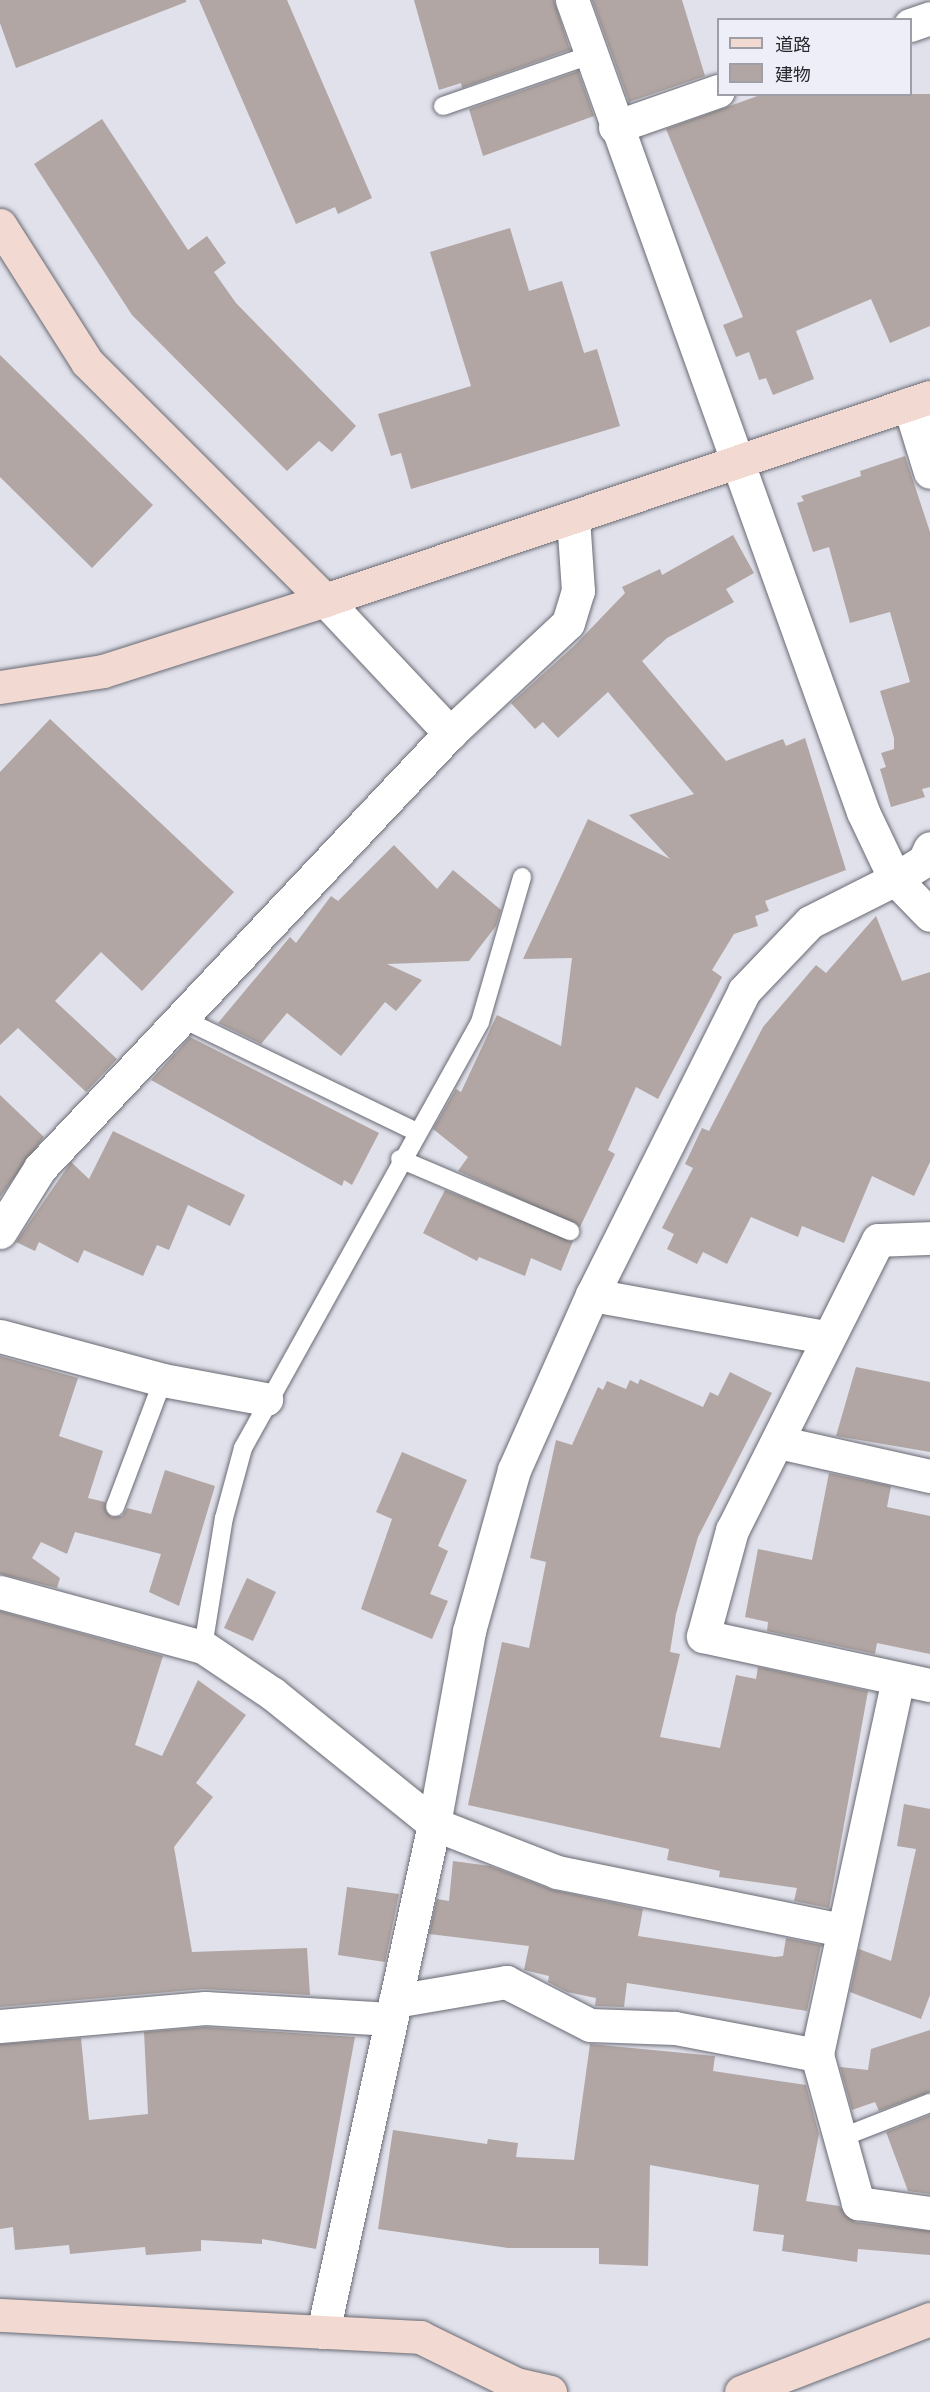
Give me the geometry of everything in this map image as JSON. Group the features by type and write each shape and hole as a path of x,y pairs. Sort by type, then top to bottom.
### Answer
{"street":[{"path":"572,0 615,127 863,812 895,879 930,915"},
{"path":"912,24 930,18"},
{"path":"615,127 717,91"},
{"path":"0,225 94,369 325,600 450,733"},
{"path":"0,687 103,671 325,600 920,400 930,472"},
{"path":"0,1232 40,1168 450,733 568,622 578,591 573,517"},
{"path":"323,2332 434,1824 470,1631 514,1470 591,1295 744,991 810,922 895,879 924,861 930,848"},
{"path":"930,1238 878,1240 825,1337 778,1442 732,1530 703,1636 930,1685"},
{"path":"591,1295 825,1337"},
{"path":"0,1336 163,1380 266,1400"},
{"path":"778,1442 930,1476"},
{"path":"0,1592 203,1647 273,1694 434,1824 557,1872 841,1930"},
{"path":"898,1679 841,1930 817,2055 858,2203 930,2213"},
{"path":"0,2026 205,2008 393,2010 507,1982 590,2025 675,2028 817,2055"},
{"path":"0,2315 420,2337 542,2391"},
{"path":"741,2392 930,2319"}],"lane":[{"path":"443,106 590,55"},
{"path":"203,1647 224,1518 243,1448 266,1400 415,1131 480,1022 522,877"},
{"path":"181,1018 415,1131"},
{"path":"400,1159 570,1231"},
{"path":"115,1507 163,1380"},
{"path":"840,2138 930,2103"}],"building":[{"path":"0,0 186,0 186,2 16,68 0,23"},
{"path":"199,0 287,0 372,198 338,214 335,207 296,224"},
{"path":"414,0 554,0 570,50 462,88 461,83 439,90"},
{"path":"592,0 682,0 705,76 629,102"},
{"path":"578,71 594,116 483,156 469,109"},
{"path":"930,94 930,326 890,343 871,299 796,331 814,379 773,395 766,378 759,380 749,352 736,357 723,325 743,317 666,129 757,96"},
{"path":"102,119 188,250 207,236 226,263 214,272 236,303 356,426 332,452 319,441 287,471 132,315 34,164"},
{"path":"510,228 529,291 562,281 584,353 597,349 620,426 411,489 401,453 391,456 378,414 471,386 430,252"},
{"path":"0,355 153,505 92,568 0,477"},
{"path":"905,456 930,532 930,787 922,789 925,797 891,807 880,769 886,767 881,753 894,749 894,738 880,691 910,682 890,612 850,623 829,547 813,552 797,503 804,501 801,496 861,476 860,471"},
{"path":"733,535 754,573 726,589 734,602 667,638 642,661 726,761 783,739 786,746 805,738 846,870 765,901 769,911 755,916 758,926 734,934 712,970 722,977 658,1099 636,1087 608,1150 615,1154 580,1227 458,1171 468,1157 433,1129 456,1089 461,1092 497,1015 561,1046 572,958 523,959 588,819 670,859 629,815 694,794 608,692 558,738 543,722 535,729 511,703 574,646 625,593 622,587 660,569 662,575"},
{"path":"50,719 234,892 142,991 101,952 55,1001 117,1059 86,1092 18,1028 0,1045 0,772"},
{"path":"394,845 437,889 453,870 501,910 496,926 469,961 387,964 422,980 396,1011 385,1002 341,1056 287,1013 261,1044 218,1023 290,937 296,943 331,896 338,901"},
{"path":"876,916 902,981 930,972 930,1162 914,1196 872,1176 844,1243 802,1226 798,1237 751,1217 727,1264 703,1252 697,1264 667,1249 674,1234 662,1228 693,1168 685,1164 702,1128 709,1131 763,1027 816,965 826,973"},
{"path":"190,1037 379,1133 352,1185 344,1180 342,1186 151,1080"},
{"path":"0,1095 44,1137 0,1197"},
{"path":"113,1131 245,1195 230,1226 188,1205 169,1250 157,1245 143,1276 84,1250 78,1263 39,1242 35,1251 16,1242 71,1162 89,1179"},
{"path":"445,1190 573,1241 561,1271 531,1258 525,1276 479,1257 477,1261 423,1233"},
{"path":"0,1356 78,1378 59,1436 103,1451 88,1498 105,1502 111,1517 122,1516 127,1508 151,1514 165,1470 215,1486 179,1606 149,1592 161,1554 75,1532 67,1554 41,1542 32,1558 60,1578 57,1588 0,1574"},
{"path":"856,1367 930,1382 930,1452 836,1436"},
{"path":"730,1372 772,1393 698,1537 676,1614 670,1652 680,1654 660,1737 720,1748 736,1675 756,1679 758,1667 868,1691 829,1908 794,1901 797,1888 719,1877 720,1871 667,1860 669,1849 468,1805 502,1642 529,1648 546,1562 530,1558 556,1440 572,1445 598,1387 603,1390 607,1381 626,1389 630,1380 638,1384 640,1379 703,1407 710,1392 718,1396"},
{"path":"402,1452 467,1480 438,1546 448,1551 430,1594 448,1601 432,1639 361,1609 392,1519 376,1512"},
{"path":"829,1473 891,1486 887,1507 930,1516 930,1654 877,1643 875,1654 767,1631 768,1622 745,1617 758,1549 812,1560"},
{"path":"247,1578 276,1592 253,1641 224,1628"},
{"path":"0,1611 163,1656 135,1745 162,1756 198,1680 246,1715 196,1783 213,1797 174,1847 192,1952 307,1948 310,1995 203,1989 0,2007"},
{"path":"904,1804 930,1809 930,1995 921,2019 850,1992 859,1949 891,1961 916,1849 897,1846"},
{"path":"453,1861 490,1866 553,1890 643,1909 638,1936 775,1957 783,1956 786,1938 821,1945 807,2011 627,1983 624,2007 595,2006 596,1998 567,1992 548,1982 549,1976 524,1970 529,1946 429,1934 437,1899 449,1901"},
{"path":"347,1887 399,1894 385,1962 338,1955"},
{"path":"205,2027 355,2037 316,2249 262,2239 262,2244 201,2240 201,2251 146,2255 145,2247 70,2254 69,2245 15,2250 13,2227 0,2229 0,2044 81,2038 89,2120 148,2114 144,2032"},
{"path":"930,2030 930,2092 879,2111 875,2102 852,2110 840,2067 868,2070 871,2049"},
{"path":"590,2044 715,2056 713,2071 806,2085 819,2134 806,2201 839,2206 855,2222 930,2231 930,2255 858,2249 857,2262 782,2251 784,2235 753,2231 759,2185 650,2165 648,2266 599,2264 599,2248 508,2248 378,2229 393,2130 487,2144 488,2139 518,2143 516,2157 574,2160"},
{"path":"930,2115 930,2194 908,2191 886,2132"}]}
